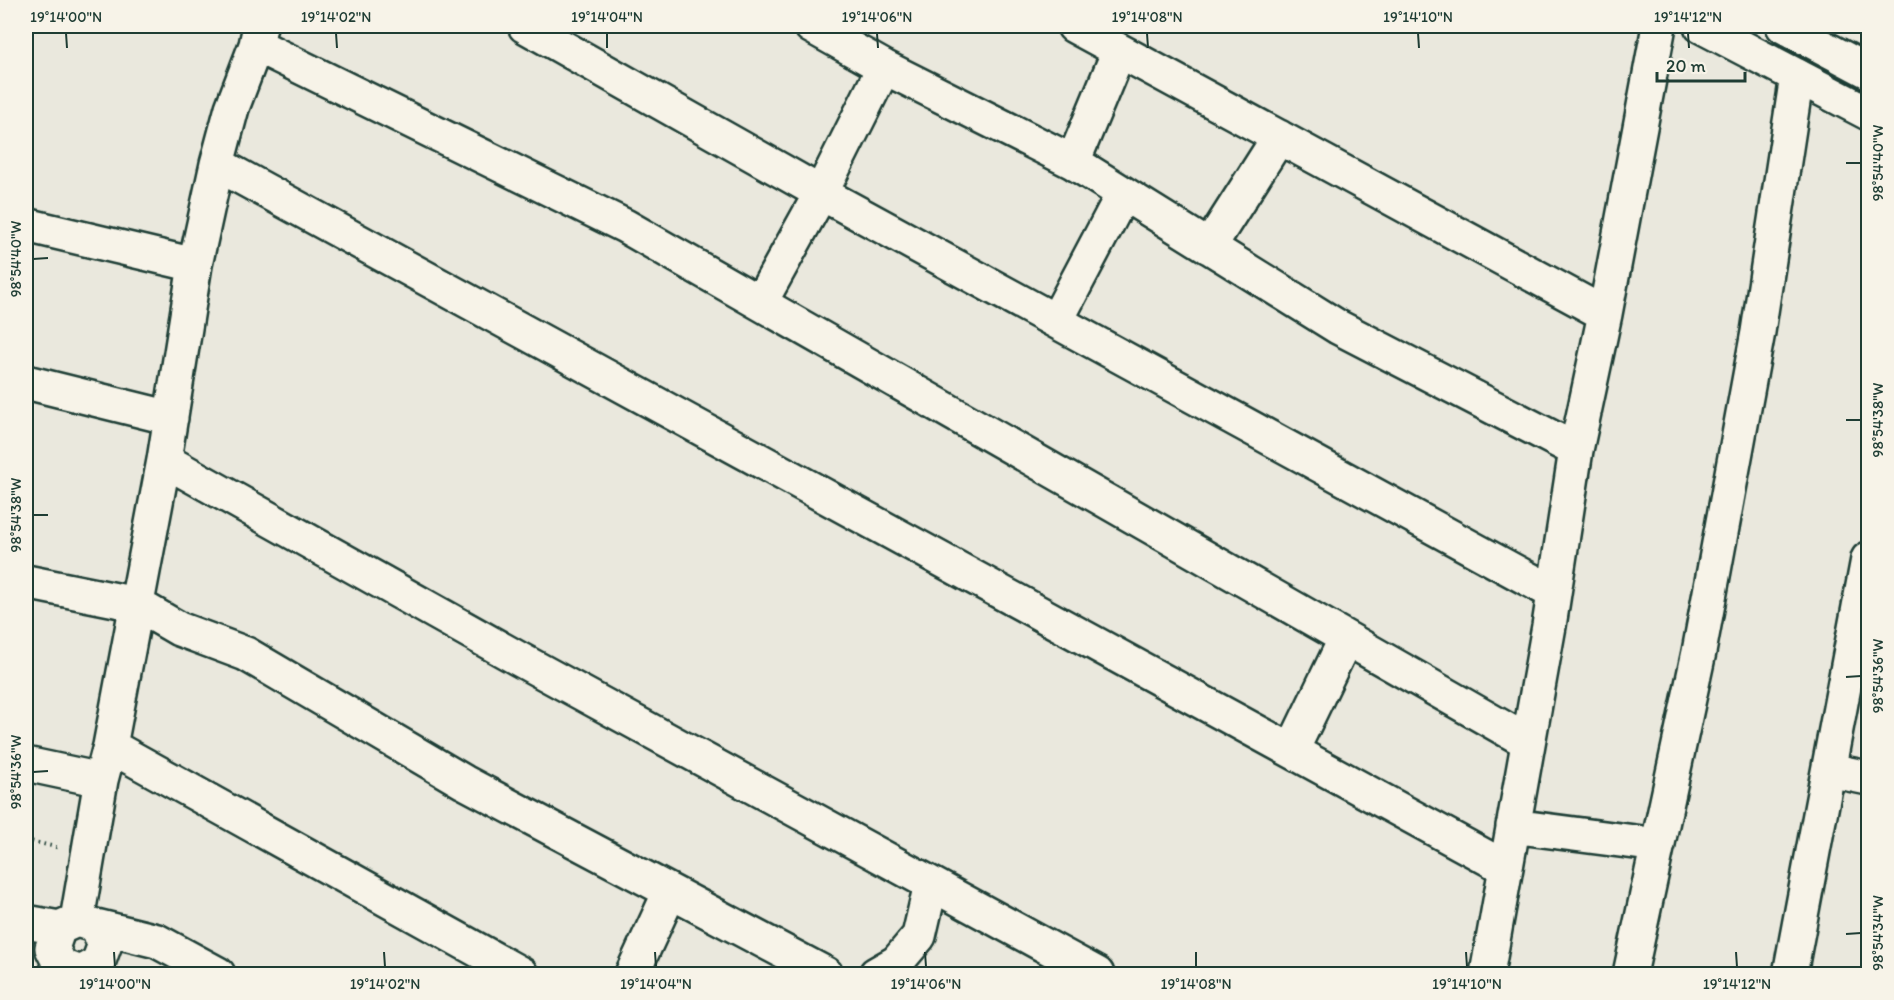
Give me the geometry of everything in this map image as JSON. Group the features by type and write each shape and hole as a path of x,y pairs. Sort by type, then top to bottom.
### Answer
{"street":[{"path":"525,26 821,193 1554,593"},
{"path":"811,26 884,66 1073,162 1338,327 1576,450"},
{"path":"1074,26 1605,314"},
{"path":"1487,975 1554,593 1576,450 1605,314 1659,26"},
{"path":"1701,26 1869,113"},
{"path":"1783,26 1869,71"},
{"path":"77,925 105,944 99,963 75,972 61,966 52,948 77,925 100,780 110,746 164,460 195,265 232,108 258,35 625,226 1528,742"},
{"path":"1073,162 1119,51"},
{"path":"760,303 821,193 884,66"},
{"path":"1630,975 1699,652 1758,332 1797,76"},
{"path":"1209,247 1279,137"},
{"path":"217,164 1506,868"},
{"path":"1056,321 1124,194"},
{"path":"26,225 195,265"},
{"path":"26,382 171,418"},
{"path":"164,460 519,659 1097,975"},
{"path":"1790,975 1869,559"},
{"path":"26,582 136,604 179,629 246,654 464,782 826,975"},
{"path":"1292,750 1346,638"},
{"path":"110,746 521,975"},
{"path":"26,764 100,780"},
{"path":"1829,770 1869,778"},
{"path":"1513,826 1658,845"},
{"path":"876,975 897,962 920,936 931,884"},
{"path":"632,975 670,892"},
{"path":"26,922 77,925 157,941 218,975"}]}
